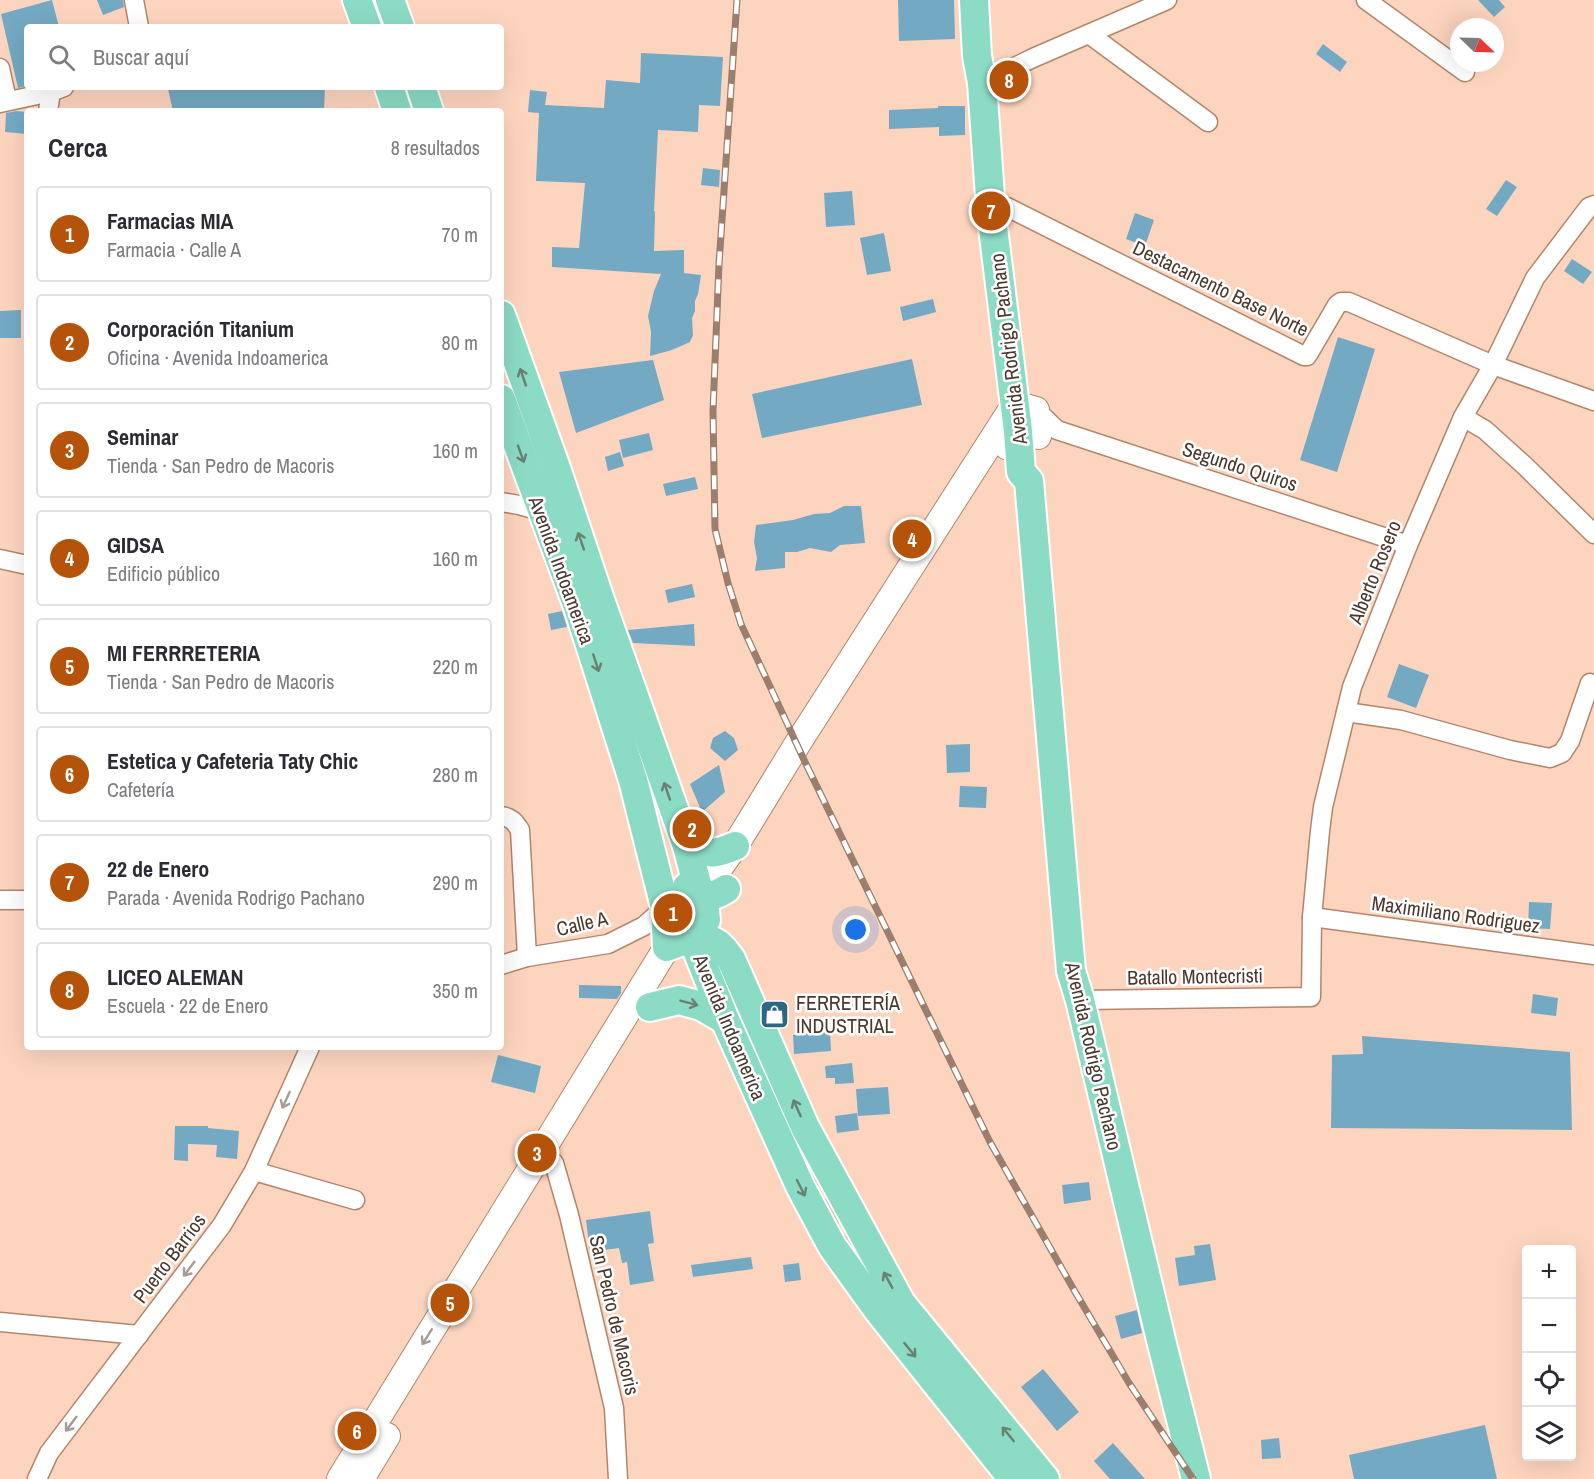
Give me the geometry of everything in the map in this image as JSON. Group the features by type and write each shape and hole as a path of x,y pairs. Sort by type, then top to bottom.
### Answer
{"main road":[{"path":"357,0 366,24"},
{"path":"390,0 399,24"},
{"name":"Avenida Rodrigo Pachano","path":"974,0 977,56 989,80 1007,207 1038,469 1029,481 1071,971 1080,1000 1161,1340 1199,1473"},
{"name":"Avenida Rodrigo Pachano","path":"992,0 989,80 991,210 1033,422"},
{"path":"390,90 397,108"},
{"path":"422,90 428,108"},
{"name":"Avenida Indoamerica","path":"504,323 687,846 692,917 708,939 718,945 731,959 805,1127 901,1303 1045,1479"},
{"name":"Avenida Indoamerica","path":"504,407 578,607 633,780 650,846 671,875 683,885 725,1020 801,1188 832,1246 878,1311 1013,1479"},
{"path":"650,846 692,917 724,914 731,959"},
{"path":"687,846 718,853 735,846"},
{"path":"650,1007 679,1000 700,1006 725,1020"}],"street":[{"path":"134,0 138,24"},
{"path":"989,80 1033,58 1167,0"},
{"path":"1366,0 1450,61"},
{"path":"1089,34 1208,122"},
{"path":"0,68 4,102 57,90"},
{"path":"49,108 57,90"},
{"name":"Alberto Rosero","path":"1311,997 1312,917 1323,807 1352,687 1408,545 1463,417 1493,365 1535,278 1589,207 1594,205"},
{"name":"Destacamento Base Norte","path":"1007,207 1304,356 1309,353 1337,305 1341,302 1349,302 1493,365 1594,401"},
{"path":"1463,417 1485,430 1594,534"},
{"path":"340,1479 692,917 798,743 1033,422"},
{"path":"361,1479 650,1007 692,917 805,762 1033,422"},
{"name":"Segundo Quiros","path":"1033,422 1408,545"},
{"path":"504,502 541,511"},
{"path":"0,560 24,564"},
{"path":"1346,712 1401,720 1510,750 1550,758 1562,753 1569,741 1590,683"},
{"path":"508,820 520,830 527,957"},
{"path":"0,900 24,900"},
{"name":"Calle A","path":"504,964 527,957 608,944 644,926 692,917"},
{"name":"Maximiliano Rodriguez","path":"1312,917 1594,955"},
{"name":"Batallo Montecristi","path":"1080,1000 1311,997"},
{"name":"Puerto Barrios","path":"37,1479 49,1453 222,1225 254,1171 309,1050"},
{"name":"San Pedro de Macoris","path":"554,1163 614,1408 618,1479"},
{"path":"254,1171 355,1200"},
{"path":"0,1322 139,1335"}],"building":[{"path":"52,0 58,24 24,24 24,87 18,88 1,14"},
{"path":"97,0 123,0 124,7 103,15"},
{"path":"898,0 954,0 955,39 899,41"},
{"path":"1478,0 1499,0 1505,7 1494,17"},
{"path":"1323,44 1347,62 1340,72 1316,54"},
{"path":"641,53 723,57 720,106 699,105 698,132 658,130 654,251 684,250 684,273 701,275 692,318 693,335 690,342 650,356 651,332 648,316 661,274 552,267 552,247 579,248 585,183 536,181 539,113 528,112 530,90 547,92 545,105 604,108 606,80 640,83"},
{"path":"168,90 325,90 324,108 172,108"},
{"path":"938,106 965,106 965,135 939,136 939,127 889,129 889,110 938,108"},
{"path":"24,112 24,134 5,132 6,113"},
{"path":"703,168 720,170 719,187 701,185"},
{"path":"1506,180 1517,187 1497,216 1486,209"},
{"path":"852,191 855,225 826,227 824,193"},
{"path":"1135,213 1154,220 1145,246 1126,239"},
{"path":"884,233 891,271 867,275 860,238"},
{"path":"1572,259 1592,272 1583,284 1564,271"},
{"path":"933,299 936,312 903,321 900,307"},
{"path":"21,310 21,338 0,338 0,311"},
{"path":"1338,337 1375,349 1337,472 1300,460"},
{"path":"912,359 922,405 762,438 752,394"},
{"path":"653,360 664,400 576,433 559,372"},
{"path":"649,433 653,450 623,458 619,440"},
{"path":"620,452 624,466 608,471 605,457"},
{"path":"695,477 698,489 666,496 663,484"},
{"path":"844,506 861,506 865,543 840,545 831,552 810,548 797,552 785,552 785,568 755,571 756,525 830,513"},
{"path":"692,584 695,597 668,603 665,590"},
{"path":"562,611 567,627 551,630 548,614"},
{"path":"694,624 695,646 633,643 628,630"},
{"path":"1399,664 1429,675 1416,708 1387,697"},
{"path":"725,731 734,738 738,750 725,761 710,748 713,738"},
{"path":"970,744 970,772 947,773 946,745"},
{"path":"719,765 725,792 702,812 690,784"},
{"path":"960,786 987,787 986,808 959,807"},
{"path":"1529,902 1552,903 1550,929 1528,928"},
{"path":"579,985 621,986 621,993 617,999 579,998"},
{"path":"1533,994 1558,998 1556,1016 1531,1013"},
{"path":"830,1032 831,1051 794,1054 793,1035"},
{"path":"1362,1036 1570,1052 1572,1130 1331,1128 1332,1055 1363,1054"},
{"path":"498,1055 541,1066 535,1093 491,1082"},
{"path":"852,1063 854,1083 835,1084 835,1078 826,1078 825,1066"},
{"path":"888,1087 890,1114 858,1116 856,1089"},
{"path":"857,1113 859,1130 837,1133 835,1116"},
{"path":"175,1126 208,1126 208,1128 239,1131 237,1159 216,1157 217,1145 188,1144 188,1161 174,1160"},
{"path":"1089,1182 1091,1200 1064,1204 1062,1185"},
{"path":"650,1211 654,1243 648,1244 654,1281 630,1285 627,1262 622,1263 619,1248 590,1252 586,1220"},
{"path":"1210,1244 1216,1280 1179,1286 1175,1258 1195,1255 1194,1246"},
{"path":"751,1257 753,1269 693,1277 691,1265"},
{"path":"799,1263 801,1280 785,1282 783,1265"},
{"path":"1137,1310 1142,1333 1121,1339 1115,1316"},
{"path":"1043,1369 1079,1412 1057,1431 1021,1387"},
{"path":"1485,1425 1497,1479 1354,1479 1349,1455"},
{"path":"1279,1438 1281,1458 1262,1459 1261,1440"},
{"path":"1113,1443 1145,1479 1110,1479 1094,1461"}],"tunnel":[{"path":"713,956 762,1061"},
{"path":"809,1160 874,1290"}],"railway":[{"path":"737,0 719,264 713,411 715,529 728,583 741,624 805,762 990,1142 1129,1383 1193,1479"}],"place":[{"name":"LICEO ALEMAN","path":"1009,80"},
{"name":"22 de Enero","path":"991,211"},
{"name":"GIDSA","path":"912,539"},
{"name":"Corporación Titanium","path":"692,829"},
{"name":"Farmacias MIA","path":"673,913"},
{"name":"FERRETERÍA INDUSTRIAL","path":"775,1014"},
{"name":"Seminar","path":"537,1153"},
{"name":"MI FERRRETERIA","path":"450,1303"},
{"name":"Estetica y Cafeteria Taty Chic","path":"357,1431"}]}
